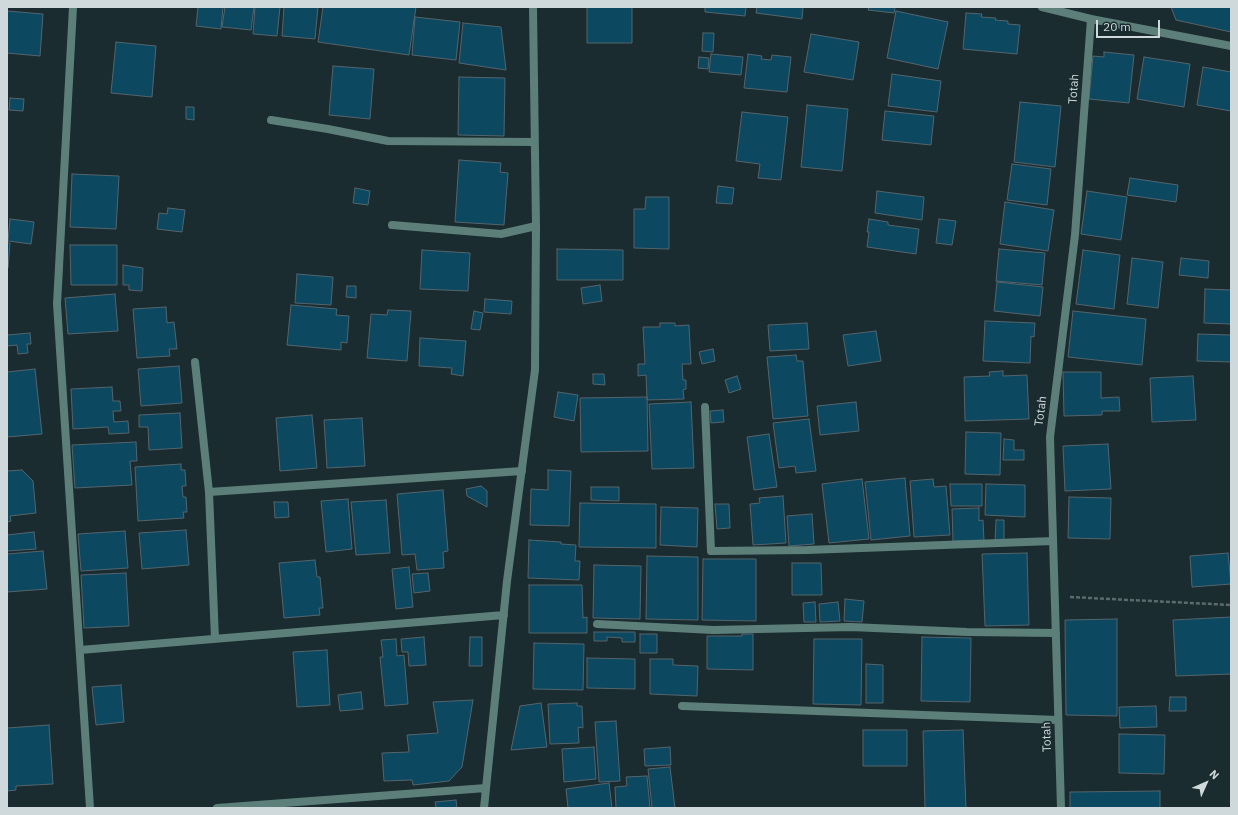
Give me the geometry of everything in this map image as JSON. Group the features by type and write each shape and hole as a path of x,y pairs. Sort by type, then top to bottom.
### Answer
{"street":[{"path":"73,7 57,304 90,808"},
{"path":"484,808 504,615 535,370 536,226 533,7"},
{"path":"1042,7 1090,19 1231,46"},
{"name":"Totah","path":"1061,808 1050,437 1076,235 1090,19"},
{"path":"271,120 388,140 534,142"},
{"path":"392,225 501,234 536,226"},
{"path":"196,362 209,492 215,639"},
{"path":"705,407 711,551 822,550 1053,541"},
{"path":"209,492 522,471"},
{"path":"80,650 504,615"},
{"path":"597,624 712,630 851,627 967,632 1056,632"},
{"path":"682,706 1058,720"},
{"path":"217,808 486,788"}],"path":[{"path":"1055,596 1231,605"}],"building":[{"path":"198,7 223,7 221,29 196,26"},
{"path":"225,7 254,7 251,30 222,27"},
{"path":"255,7 280,7 277,36 253,34"},
{"path":"284,7 318,7 315,39 282,36"},
{"path":"323,7 416,7 409,55 318,42"},
{"path":"587,7 632,7 632,43 587,43"},
{"path":"705,7 746,7 745,16 705,12"},
{"path":"757,7 803,7 802,19 756,13"},
{"path":"869,7 895,7 894,13 868,10"},
{"path":"1171,7 1231,7 1231,32 1176,20"},
{"path":"7,11 43,14 40,56 7,53"},
{"path":"896,11 948,22 938,69 887,58"},
{"path":"966,13 982,14 981,17 996,18 995,20 1008,21 1008,24 1020,25 1017,54 963,49"},
{"path":"415,17 460,22 456,60 412,55"},
{"path":"463,23 501,27 506,70 459,63"},
{"path":"703,33 714,33 713,52 702,51"},
{"path":"811,34 859,42 853,80 804,72"},
{"path":"116,42 156,46 152,97 111,93"},
{"path":"1104,52 1134,55 1129,103 1089,99 1093,56 1104,57"},
{"path":"711,54 743,57 741,75 709,72"},
{"path":"748,54 762,56 761,59 771,60 772,55 791,57 787,92 744,88"},
{"path":"699,57 709,58 708,69 698,68"},
{"path":"1144,57 1190,64 1184,107 1137,99"},
{"path":"333,66 374,69 370,119 329,115"},
{"path":"1203,67 1231,72 1231,111 1197,105"},
{"path":"892,74 941,81 937,112 888,106"},
{"path":"459,77 505,78 504,136 458,135"},
{"path":"10,98 24,99 23,111 9,110"},
{"path":"1020,102 1061,106 1055,167 1014,162"},
{"path":"807,105 848,109 842,171 801,167"},
{"path":"186,107 194,107 194,120 186,119"},
{"path":"885,111 934,116 931,145 882,140"},
{"path":"742,112 788,117 781,180 758,178 760,164 736,161"},
{"path":"459,160 501,163 500,172 508,173 504,225 455,222"},
{"path":"1012,164 1051,169 1047,205 1007,200"},
{"path":"72,174 119,176 116,229 70,227"},
{"path":"1130,178 1178,185 1176,202 1127,195"},
{"path":"718,186 734,188 732,204 716,203"},
{"path":"355,188 370,191 368,205 353,203"},
{"path":"877,191 924,197 922,220 875,213"},
{"path":"1087,191 1127,197 1121,240 1081,234"},
{"path":"646,197 669,197 669,249 634,248 634,209 645,209"},
{"path":"1005,202 1054,210 1048,251 1000,244"},
{"path":"168,208 185,210 182,232 157,229 159,213 167,214"},
{"path":"10,219 34,222 31,244 8,241"},
{"path":"869,219 888,222 888,225 919,229 916,254 867,247"},
{"path":"939,219 956,221 952,245 936,243"},
{"path":"7,243 10,243 8,268 7,268"},
{"path":"70,245 117,245 117,285 71,285"},
{"path":"557,249 623,250 623,280 557,280"},
{"path":"999,249 1045,253 1042,285 996,281"},
{"path":"422,250 470,253 468,291 420,289"},
{"path":"1083,250 1120,255 1114,309 1076,304"},
{"path":"1132,258 1163,262 1158,308 1127,304"},
{"path":"1181,258 1209,261 1208,278 1179,275"},
{"path":"123,265 143,268 142,291 129,290 129,285 123,285"},
{"path":"297,274 333,277 331,305 295,303"},
{"path":"997,282 1043,287 1040,316 994,311"},
{"path":"600,285 602,301 583,304 581,288"},
{"path":"347,286 356,286 356,298 346,297"},
{"path":"1205,289 1231,290 1231,324 1204,323"},
{"path":"115,294 118,331 68,334 65,298"},
{"path":"485,299 512,301 511,314 484,312"},
{"path":"291,305 337,309 336,315 349,316 347,343 341,342 341,350 287,345"},
{"path":"166,307 167,323 174,322 177,349 169,349 170,356 137,358 133,309"},
{"path":"388,310 411,311 407,361 367,358 371,314 387,315"},
{"path":"474,311 483,313 480,330 471,329"},
{"path":"1073,311 1146,319 1142,365 1068,357"},
{"path":"985,321 1035,323 1034,337 1031,336 1030,363 983,361"},
{"path":"660,323 675,323 675,326 689,325 691,364 682,364 683,380 686,380 686,389 683,390 684,399 647,400 646,375 638,376 638,364 645,364 643,327 660,327"},
{"path":"807,323 809,349 770,351 768,325"},
{"path":"876,331 881,361 848,366 843,335"},
{"path":"30,333 31,344 27,344 28,353 18,354 17,345 7,346 7,335"},
{"path":"1198,334 1231,335 1231,362 1197,361"},
{"path":"420,338 466,341 463,376 451,374 452,368 419,366"},
{"path":"713,349 715,361 702,364 699,352"},
{"path":"796,355 797,361 803,361 808,416 773,419 767,357"},
{"path":"179,366 182,403 141,406 138,369"},
{"path":"35,369 42,434 7,437 7,372"},
{"path":"1003,371 1003,376 1027,375 1029,419 965,421 964,377 990,376 989,372"},
{"path":"1063,372 1101,372 1101,398 1119,397 1120,411 1102,411 1102,415 1064,416"},
{"path":"593,374 604,374 605,385 593,384"},
{"path":"737,376 741,389 729,393 725,380"},
{"path":"1193,376 1196,420 1152,422 1150,378"},
{"path":"112,387 113,401 120,401 121,411 113,411 114,422 128,421 129,433 109,434 108,427 73,429 71,389"},
{"path":"558,392 578,395 574,421 554,417"},
{"path":"647,397 648,451 581,452 580,398"},
{"path":"691,402 694,468 652,469 649,404"},
{"path":"856,402 859,431 820,435 817,406"},
{"path":"723,410 724,422 711,423 710,411"},
{"path":"180,413 182,448 149,450 148,427 139,427 139,415"},
{"path":"312,415 317,468 280,471 276,418"},
{"path":"362,418 365,466 327,468 324,420"},
{"path":"809,419 816,471 796,473 795,466 779,468 773,423"},
{"path":"966,432 1001,433 1000,475 965,474"},
{"path":"769,434 777,487 754,490 747,437"},
{"path":"1004,439 1014,440 1014,450 1024,450 1024,460 1003,460"},
{"path":"136,442 137,461 130,461 132,485 75,488 72,445"},
{"path":"1108,444 1111,489 1065,491 1063,446"},
{"path":"181,464 181,470 185,470 186,486 182,486 183,497 186,497 187,512 183,512 184,518 138,521 135,467"},
{"path":"22,470 33,481 36,513 10,516 11,521 7,522 7,471"},
{"path":"548,470 571,471 569,526 530,525 531,489 548,490"},
{"path":"905,478 910,536 871,540 865,482"},
{"path":"862,479 869,539 829,543 822,484"},
{"path":"933,479 934,487 946,486 950,535 914,537 910,481"},
{"path":"950,484 982,484 982,506 951,506"},
{"path":"986,484 1025,485 1025,517 985,515"},
{"path":"481,486 487,491 487,507 467,496 466,489"},
{"path":"591,487 619,487 619,501 591,500"},
{"path":"443,490 448,551 443,552 444,568 417,570 415,554 402,555 397,494"},
{"path":"783,496 786,543 753,545 750,504 760,503 759,498"},
{"path":"1069,497 1111,498 1110,539 1068,538"},
{"path":"348,499 352,549 326,552 321,501"},
{"path":"386,500 390,553 356,555 351,502"},
{"path":"274,502 288,502 289,517 275,518"},
{"path":"580,503 656,504 656,548 579,547"},
{"path":"715,504 729,504 730,528 717,529"},
{"path":"661,507 698,508 697,547 660,545"},
{"path":"979,508 979,521 983,520 984,541 953,541 952,509"},
{"path":"812,514 814,544 789,546 787,516"},
{"path":"996,520 1004,520 1004,543 995,543"},
{"path":"186,530 189,565 142,569 139,533"},
{"path":"125,531 128,568 81,571 78,534"},
{"path":"34,532 36,549 7,551 7,535"},
{"path":"529,540 561,542 561,544 576,545 575,561 580,561 579,580 528,578"},
{"path":"43,551 47,589 7,592 7,554"},
{"path":"1027,553 1029,625 985,626 982,554"},
{"path":"1228,553 1231,584 1192,587 1190,556"},
{"path":"647,556 698,557 698,620 646,619"},
{"path":"703,559 756,559 756,621 702,620"},
{"path":"315,560 317,577 320,577 323,608 319,608 320,615 284,618 279,563"},
{"path":"792,563 821,563 822,595 792,595"},
{"path":"594,565 641,566 640,619 593,618"},
{"path":"409,567 413,607 396,609 392,569"},
{"path":"126,573 129,626 84,628 81,575"},
{"path":"428,573 430,591 414,593 412,574"},
{"path":"529,585 582,585 583,618 587,617 587,633 529,633"},
{"path":"845,599 864,601 862,622 844,621"},
{"path":"815,602 816,622 804,622 803,603"},
{"path":"838,602 840,621 820,622 819,604"},
{"path":"1231,617 1231,674 1176,676 1173,620"},
{"path":"1117,619 1117,716 1066,715 1065,620"},
{"path":"594,632 635,632 635,642 622,642 622,638 607,637 607,641 594,641"},
{"path":"640,634 657,634 657,653 640,653"},
{"path":"742,634 753,634 753,670 707,669 707,636 742,636"},
{"path":"424,637 426,665 409,666 408,652 402,652 401,639"},
{"path":"470,637 482,637 482,666 469,666"},
{"path":"922,637 971,638 970,702 921,701"},
{"path":"396,639 397,656 404,655 408,704 385,706 380,657 383,657 381,640"},
{"path":"814,639 862,639 861,705 813,704"},
{"path":"534,643 584,644 583,690 533,689"},
{"path":"327,650 330,705 297,707 293,652"},
{"path":"587,658 635,659 635,689 587,688"},
{"path":"650,659 673,659 673,665 698,666 697,696 650,694"},
{"path":"866,664 883,665 883,703 866,703"},
{"path":"121,685 124,722 96,725 92,687"},
{"path":"361,692 363,709 340,711 338,695"},
{"path":"1170,697 1186,697 1186,711 1169,711"},
{"path":"473,700 462,767 449,781 413,785 412,780 384,781 382,753 409,752 407,735 438,733 433,702"},
{"path":"541,703 547,747 511,750 520,706"},
{"path":"577,703 577,706 582,706 583,728 578,727 579,743 550,744 548,704"},
{"path":"1156,706 1157,727 1120,728 1119,707"},
{"path":"616,721 620,781 599,782 595,722"},
{"path":"49,725 53,784 16,786 16,790 7,791 7,728"},
{"path":"863,730 907,730 907,766 863,766"},
{"path":"963,730 966,808 925,808 923,731"},
{"path":"1119,734 1165,735 1164,774 1119,773"},
{"path":"594,747 596,779 564,782 562,749"},
{"path":"670,747 671,765 645,766 644,749"},
{"path":"670,767 675,808 652,808 648,769"},
{"path":"647,776 650,808 616,808 615,787 627,786 626,777"},
{"path":"609,783 612,808 568,808 566,789"},
{"path":"1160,791 1160,808 1070,808 1070,792"},
{"path":"456,800 457,808 436,808 435,802"}]}
